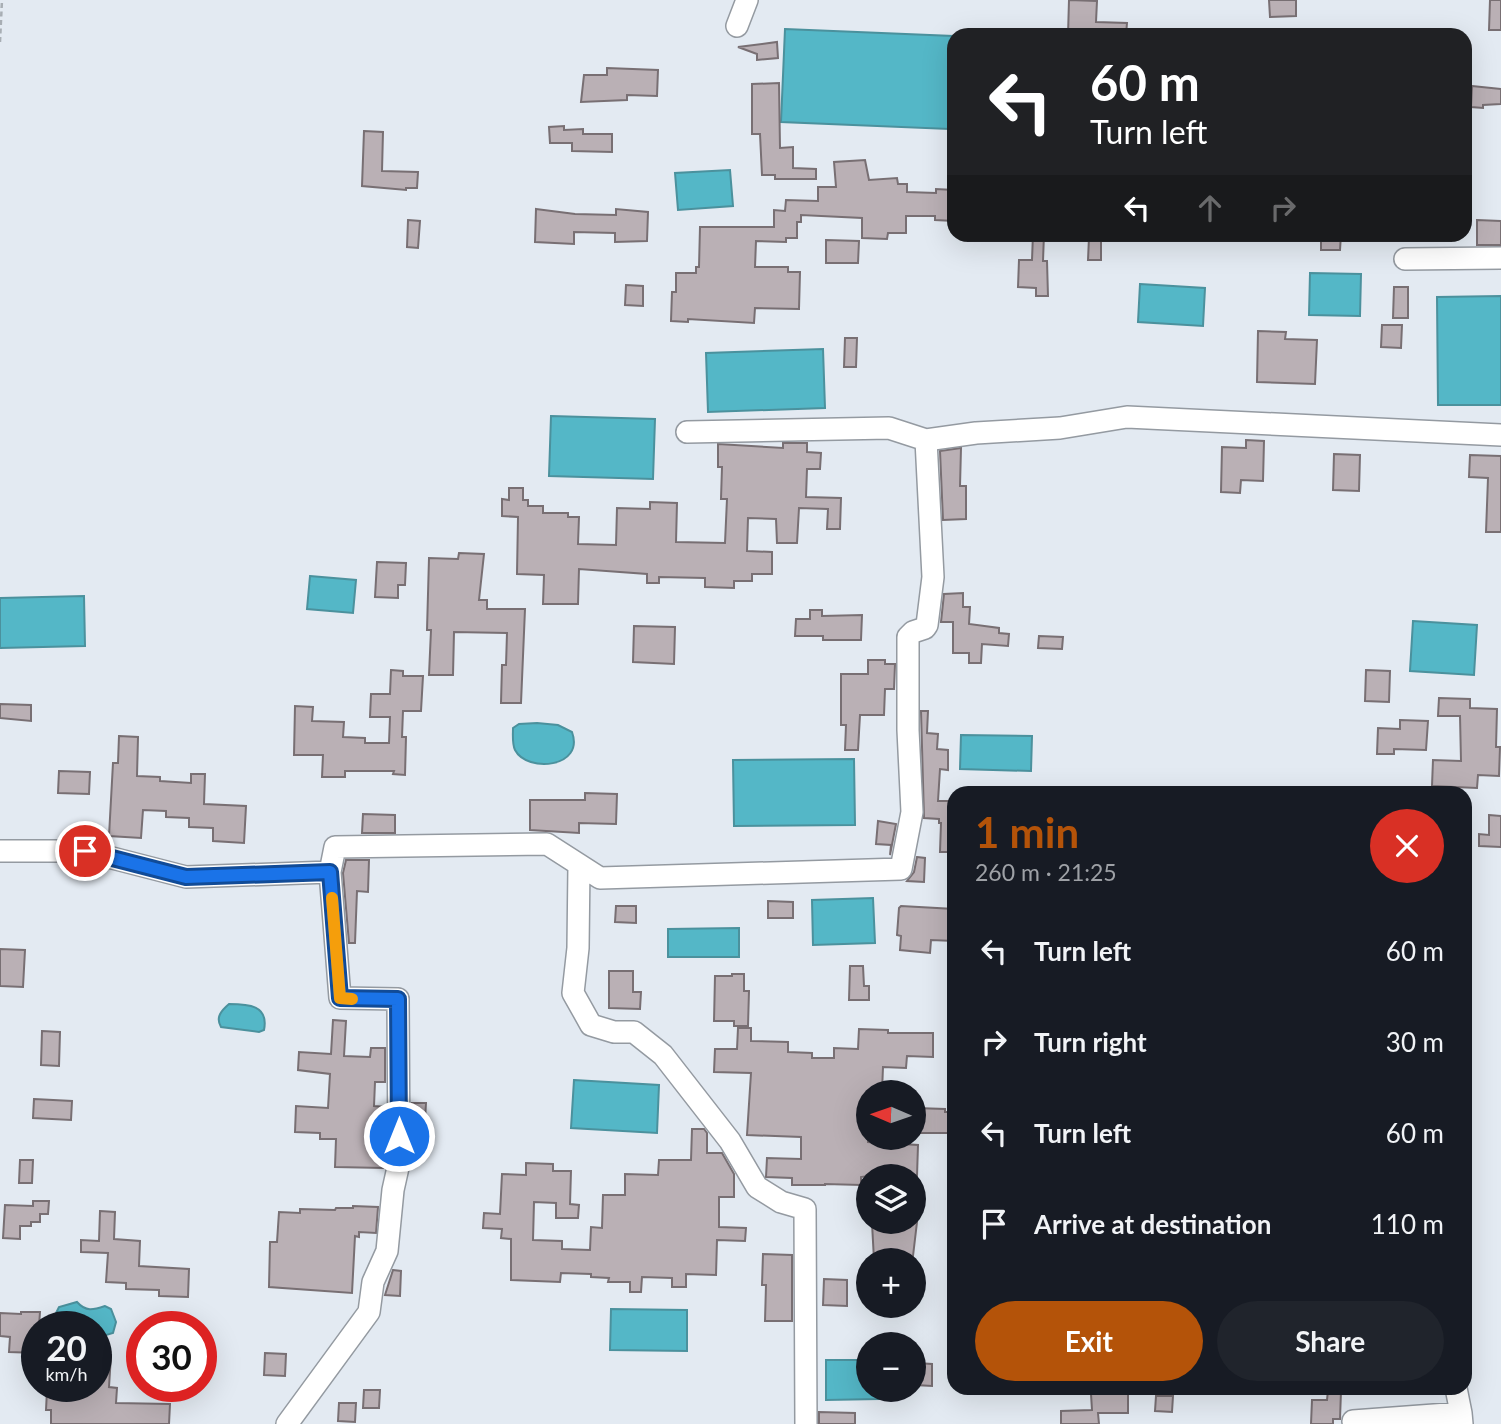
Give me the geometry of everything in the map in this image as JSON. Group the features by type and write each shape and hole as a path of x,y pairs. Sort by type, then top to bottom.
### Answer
{"street":[{"path":"737,26 747,0"},
{"path":"1405,259 1501,258"},
{"path":"687,432 889,428 926,440 976,433 1060,428 1126,417 1501,435"},
{"path":"287,1424 369,1312 373,1282 387,1251 393,1190 399,1163 398,999 340,998 330,872 335,847 547,844 600,878 901,869 912,812 908,730 908,637 927,625 933,577 926,440"},
{"path":"0,851 85,851 186,877 330,872"},
{"path":"579,865 578,948 573,993 591,1024 614,1032 634,1032 663,1055 730,1140 757,1187 780,1202 805,1209 806,1424"},
{"path":"1353,1421 1461,1419 1457,1395"}],"path":[{"path":"0,42 2,0"}],"water":[{"path":"785,29 947,36 947,129 781,122"},
{"path":"730,170 733,206 678,210 675,173"},
{"path":"1310,273 1361,274 1360,316 1309,315"},
{"path":"1140,284 1205,288 1203,326 1138,322"},
{"path":"1501,296 1501,405 1438,405 1437,297"},
{"path":"823,349 825,408 708,412 706,353"},
{"path":"551,416 655,419 653,479 549,476"},
{"path":"310,576 356,580 353,613 307,609"},
{"path":"84,596 85,646 0,648 0,598"},
{"path":"1413,621 1477,625 1474,675 1410,671"},
{"path":"519,724 558,725 572,732 574,744 563,760 542,764 531,762 515,750 513,728"},
{"path":"961,735 1032,736 1031,771 960,769"},
{"path":"854,759 855,825 734,826 733,760"},
{"path":"873,898 875,943 813,945 812,900"},
{"path":"739,928 739,957 668,957 668,929"},
{"path":"229,1004 256,1008 263,1015 264,1030 259,1032 221,1027 219,1017"},
{"path":"574,1080 659,1085 657,1133 571,1128"},
{"path":"77,1302 87,1309 105,1306 112,1311 57,1311 59,1307"},
{"path":"611,1309 687,1310 687,1351 610,1350"},
{"path":"112,1312 116,1322 112,1333"},
{"path":"826,1360 856,1360 856,1399 826,1400"}],"building":[{"path":"1069,0 1097,1 1096,22 1127,23 1127,28 1068,28"},
{"path":"1269,0 1296,0 1296,16 1270,17"},
{"path":"1490,0 1501,0 1501,30 1489,30"},
{"path":"777,42 778,58 757,60 757,54 738,47"},
{"path":"607,68 658,70 657,96 627,95 627,100 581,102 584,75 607,75"},
{"path":"779,83 780,148 793,147 793,168 816,169 816,179 775,179 775,175 762,175 760,134 752,134 752,84"},
{"path":"1472,86 1501,89 1501,104 1483,105 1483,108 1472,107"},
{"path":"564,126 564,130 583,129 583,134 612,134 612,152 572,151 572,143 550,143 549,127"},
{"path":"364,131 383,132 382,171 418,172 417,188 406,190 362,186"},
{"path":"865,160 869,180 897,178 898,184 907,184 907,192 936,193 936,189 947,190 947,221 935,220 935,216 906,216 906,233 888,233 887,239 862,238 862,218 801,215 801,222 797,222 797,238 786,238 786,242 756,241 755,267 788,267 788,272 800,272 799,309 755,308 754,323 688,319 688,322 671,321 676,273 696,273 696,267 699,267 700,227 774,227 774,210 785,211 786,200 818,201 818,187 836,187 834,162"},
{"path":"536,209 575,214 616,215 616,209 648,212 647,241 615,242 615,233 574,232 574,244 535,242"},
{"path":"408,220 420,221 418,248 407,247"},
{"path":"1477,220 1501,221 1501,245 1477,245"},
{"path":"826,240 859,241 858,263 826,263"},
{"path":"1033,242 1044,242 1043,261 1047,261 1048,296 1036,296 1036,288 1018,287 1019,260 1032,260"},
{"path":"1089,242 1101,242 1101,260 1088,260"},
{"path":"1321,242 1340,242 1340,250 1321,250"},
{"path":"626,285 643,286 643,306 625,305"},
{"path":"1394,287 1408,287 1408,318 1393,318"},
{"path":"1382,325 1402,325 1401,348 1381,347"},
{"path":"1258,331 1286,332 1285,339 1317,340 1315,384 1257,382"},
{"path":"845,338 857,338 856,367 844,367"},
{"path":"1246,440 1264,441 1263,481 1241,480 1240,493 1221,492 1222,447 1246,448"},
{"path":"783,443 807,443 807,452 821,453 820,469 807,469 806,497 841,498 840,529 827,529 828,509 799,508 797,543 777,543 776,519 748,518 747,551 772,552 772,574 752,574 752,581 734,581 734,588 705,587 705,578 659,577 659,583 647,583 647,574 579,569 578,604 543,604 544,575 517,574 518,517 502,516 502,499 509,500 509,488 523,488 523,500 528,500 528,506 543,506 543,513 568,513 568,517 579,517 578,544 616,545 617,508 650,509 650,502 677,503 676,542 725,543 727,499 721,499 722,467 718,467 718,444 783,448"},
{"path":"961,448 960,486 966,486 966,519 943,520 940,451"},
{"path":"1334,454 1360,455 1359,491 1333,490"},
{"path":"1470,455 1501,456 1501,532 1486,532 1488,478 1469,477"},
{"path":"459,553 484,554 479,600 487,600 487,609 525,609 521,703 501,703 502,665 506,665 507,633 454,632 453,675 429,675 429,558 458,559"},
{"path":"377,562 406,563 405,585 398,585 398,598 375,597"},
{"path":"963,593 963,607 970,607 969,624 999,628 999,633 1009,634 1008,646 982,644 981,663 969,663 969,653 953,653 953,622 941,622 944,594"},
{"path":"810,610 822,610 822,616 862,615 861,640 823,640 823,636 795,636 796,619 810,619"},
{"path":"634,626 675,627 674,664 633,662"},
{"path":"1039,636 1063,637 1062,649 1038,648"},
{"path":"868,660 885,660 885,664 895,664 894,689 885,689 884,715 860,715 858,750 845,750 846,725 841,725 841,674 868,674"},
{"path":"391,670 403,671 403,676 423,676 421,711 403,711 402,737 406,737 405,775 393,774 394,771 345,771 345,777 322,777 323,755 294,755 295,706 313,707 312,721 344,722 343,737 365,738 365,743 389,743 390,717 370,717 371,694 390,694"},
{"path":"1366,670 1390,671 1389,702 1365,701"},
{"path":"1439,698 1470,699 1470,708 1497,709 1496,747 1500,747 1499,776 1478,775 1477,788 1432,786 1433,760 1461,761 1460,716 1438,716"},
{"path":"0,704 31,705 31,721 0,718"},
{"path":"921,711 928,711 927,733 938,734 937,749 948,750 948,770 940,769 938,801 947,801 947,852 940,852 939,819 924,818"},
{"path":"1400,720 1428,721 1426,750 1394,749 1394,754 1377,754 1378,728 1400,729"},
{"path":"119,736 138,737 137,776 191,783 191,774 205,774 204,804 246,806 244,843 213,841 213,828 189,827 189,818 166,817 166,811 143,810 141,838 109,836 113,763 118,763"},
{"path":"59,771 90,772 89,794 58,793"},
{"path":"585,793 617,794 616,824 579,823 579,833 530,830 530,800 585,800"},
{"path":"363,814 395,815 395,833 362,833"},
{"path":"1489,815 1501,816 1501,847 1479,846 1479,834 1489,835"},
{"path":"878,821 896,824 890,855 891,845 876,844"},
{"path":"917,857 925,858 924,882 907,881 914,872"},
{"path":"346,860 369,860 368,892 357,891 355,943 349,943 343,873"},
{"path":"768,901 793,902 793,918 768,918"},
{"path":"616,906 636,906 636,923 615,922"},
{"path":"899,908 947,909 947,941 931,940 930,953 900,950 901,936 897,935"},
{"path":"0,949 25,950 23,987 0,986"},
{"path":"850,966 863,966 864,986 869,986 869,1000 849,1000"},
{"path":"609,971 633,971 633,992 641,992 640,1009 609,1008"},
{"path":"744,974 744,991 749,991 748,1026 734,1026 734,1021 714,1021 715,976"},
{"path":"333,1020 346,1021 344,1056 370,1057 371,1048 385,1048 385,1082 375,1082 374,1106 386,1107 384,1168 335,1167 336,1139 320,1139 320,1133 295,1132 296,1106 328,1108 330,1074 298,1070 299,1052 331,1054"},
{"path":"738,1028 751,1028 751,1041 788,1042 788,1052 812,1053 812,1058 834,1058 834,1048 858,1049 859,1029 888,1030 888,1033 933,1033 933,1057 907,1056 906,1068 883,1067 882,1080 856,1080 856,1150 918,1150 917,1164 856,1164 856,1185 792,1185 792,1178 766,1177 767,1158 801,1159 801,1137 747,1135 751,1073 714,1072 715,1049 737,1049"},
{"path":"42,1031 60,1032 59,1066 41,1065"},
{"path":"34,1099 72,1101 71,1120 33,1118"},
{"path":"412,1103 426,1103 425,1120 429,1120 428,1137 421,1137 420,1151 412,1151"},
{"path":"926,1108 945,1109 947,1133 926,1133"},
{"path":"692,1129 704,1129 707,1133 707,1153 722,1153 734,1174 734,1197 719,1197 719,1227 746,1228 745,1241 717,1240 716,1275 686,1274 686,1287 672,1287 672,1278 642,1277 641,1292 630,1292 630,1282 608,1282 609,1278 591,1277 591,1274 561,1273 560,1282 511,1280 511,1239 501,1238 502,1229 483,1228 484,1213 500,1214 502,1174 526,1175 526,1163 553,1164 553,1171 571,1171 570,1204 579,1205 578,1218 556,1218 556,1203 534,1202 533,1240 562,1241 562,1249 590,1250 591,1227 602,1228 603,1195 625,1195 625,1174 658,1175 659,1160 691,1160"},
{"path":"20,1160 33,1160 32,1183 19,1183"},
{"path":"33,1201 49,1201 48,1214 40,1214 40,1222 31,1222 31,1226 20,1226 20,1239 3,1238 5,1205 33,1206"},
{"path":"353,1206 378,1207 376,1233 359,1232 359,1237 355,1236 352,1293 269,1287 270,1242 277,1242 279,1212 300,1213 300,1209 335,1210"},
{"path":"100,1211 115,1212 114,1239 140,1241 139,1266 189,1269 188,1297 159,1296 159,1290 126,1289 126,1283 106,1282 108,1253 81,1252 81,1240 99,1241"},
{"path":"873,1234 916,1234 914,1248 873,1248"},
{"path":"763,1254 792,1255 792,1321 765,1321"},
{"path":"393,1270 401,1271 400,1296 385,1295"},
{"path":"824,1279 847,1280 847,1306 823,1305"},
{"path":"0,1313 21,1314 21,1352 9,1352 10,1337 0,1336"},
{"path":"265,1353 286,1354 285,1376 264,1375"},
{"path":"926,1364 932,1364 932,1386 926,1386"},
{"path":"112,1387 117,1388 116,1403 170,1404 169,1424 51,1424 51,1410 46,1410 46,1402 112,1402"},
{"path":"364,1390 380,1390 379,1408 363,1408"},
{"path":"1091,1395 1128,1395 1128,1413 1098,1413 1099,1424 1061,1424 1061,1411 1092,1410"},
{"path":"1328,1395 1341,1395 1340,1419 1333,1419 1333,1424 1311,1424 1312,1400 1327,1400"},
{"path":"1156,1396 1173,1396 1172,1412 1155,1411"},
{"path":"339,1403 356,1403 355,1422 338,1421"},
{"path":"819,1412 855,1413 855,1424 819,1424"}],"slow traffic":[{"path":"332,898 340,998 352,999"}],"route":[{"path":"85,851 186,877 330,872 340,998 398,999 399,1136"}]}
